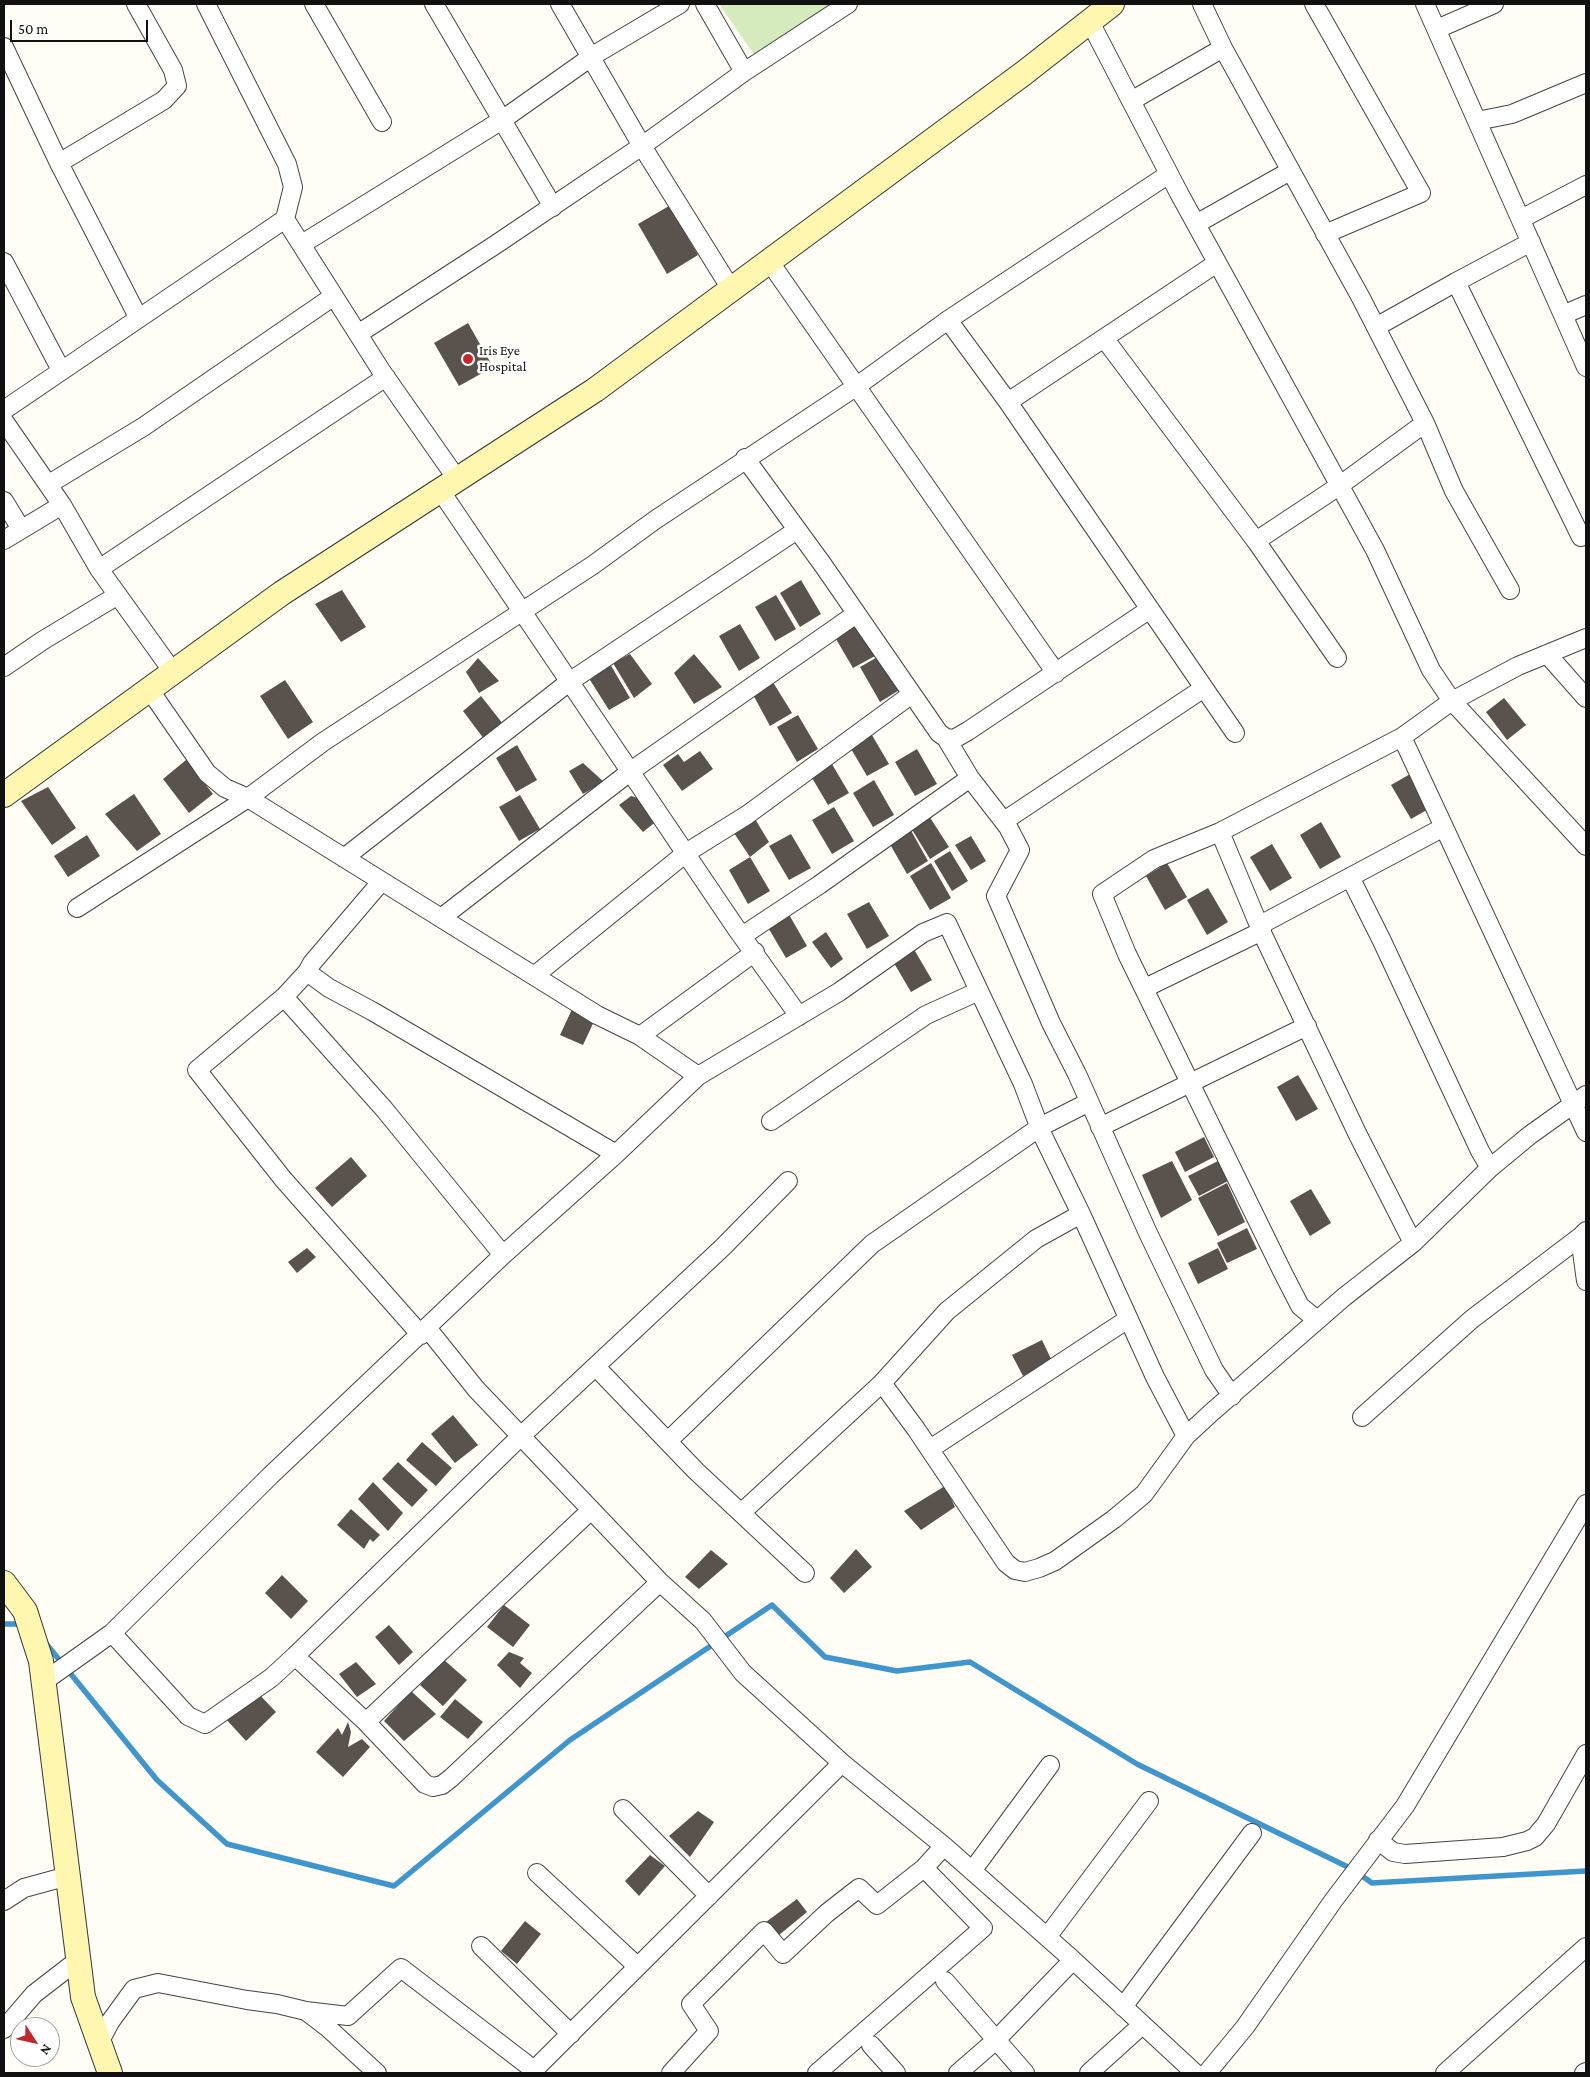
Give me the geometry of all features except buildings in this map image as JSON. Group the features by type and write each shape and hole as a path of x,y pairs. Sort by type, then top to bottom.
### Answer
{"street":[{"path":"59,163 164,100 177,86 173,70 136,4"},
{"path":"4,410 60,370 285,219 293,187 287,164 206,4"},
{"path":"314,4 382,122"},
{"path":"434,4 553,206"},
{"path":"560,4 642,146 731,289"},
{"path":"302,244 502,120 591,58 680,4"},
{"path":"705,4 744,72"},
{"path":"358,334 553,206 642,146 744,72 848,4"},
{"path":"4,795 282,593 595,390 1024,74 1112,4"},
{"path":"1202,4 1223,48 1376,327 1425,424 1454,491 1510,590"},
{"path":"1314,4 1421,192 1325,234"},
{"path":"1426,4 1586,366"},
{"path":"1437,29 1494,4"},
{"path":"1090,22 1217,263 1375,550 1431,670 1452,701 1586,846"},
{"path":"4,46 59,163 138,317"},
{"path":"1131,101 1223,48"},
{"path":"1477,121 1512,114 1586,83"},
{"path":"1196,224 1290,171"},
{"path":"77,908 248,798 322,742 521,613 745,458 857,386 948,320 1169,174"},
{"path":"1521,219 1586,185"},
{"path":"285,219 386,377 521,613 799,1016"},
{"path":"1376,327 1531,242"},
{"path":"769,261 1056,673"},
{"path":"4,262 60,370"},
{"path":"1008,402 1217,263"},
{"path":"1456,282 1581,537"},
{"path":"49,484 143,427 334,296"},
{"path":"1563,315 1586,305"},
{"path":"948,320 1008,402 1235,733"},
{"path":"1104,338 1256,541 1337,658"},
{"path":"99,569 386,377"},
{"path":"4,421 49,484 99,569 173,672"},
{"path":"1256,541 1340,486 1425,424"},
{"path":"745,458 939,733 946,738 970,778 1004,821 1020,850 996,896 1051,1023 1189,1320 1214,1370 1232,1396"},
{"path":"4,501 21,529"},
{"path":"4,540 62,505"},
{"path":"344,858 569,682 797,530"},
{"path":"4,667 42,641 118,595"},
{"path":"946,738 954,739 1150,609"},
{"path":"441,918 631,771 856,614"},
{"path":"1317,1320 1300,1306 1127,954 1102,894 1154,859 1220,832 1402,737 1452,701 1518,666 1586,638"},
{"path":"1547,654 1586,698"},
{"path":"1004,821 1204,688"},
{"path":"149,690 207,773 225,788 248,798 380,882 597,1015 640,1036 698,1076"},
{"path":"534,976 686,853 747,815 912,694"},
{"path":"1402,737 1444,827 1580,1099 1586,1132"},
{"path":"742,936 819,885 970,778"},
{"path":"1145,988 1261,928 1350,877 1444,827"},
{"path":"1220,832 1261,928 1358,1135 1413,1244"},
{"path":"1350,877 1480,1151 1490,1168"},
{"path":"380,882 312,963 307,972 284,997 197,1070 283,1179 476,1389 522,1435 660,1582 703,1621 743,1673 842,1763 944,1846 1073,1960 1195,2073"},
{"path":"46,1672 75,1660 112,1633 270,1476 424,1332 503,1255 616,1154 698,1076 799,1016 923,933 947,923 955,936 1023,1084 1040,1127 1155,1377 1186,1436"},
{"path":"640,1036 754,952"},
{"path":"307,972 329,988 388,1020 616,1154"},
{"path":"771,1121 926,1015 979,991"},
{"path":"284,997 384,1109 503,1255"},
{"path":"1100,1127 1307,1026"},
{"path":"882,1383 930,1449 1006,1564 1015,1570 1025,1572 1054,1561 1114,1519 1144,1494 1186,1436 1317,1320 1413,1244 1490,1168 1580,1099"},
{"path":"668,1441 872,1244 1040,1127 1089,1102"},
{"path":"112,1633 188,1716 205,1724 271,1678 295,1656 522,1435 596,1367 788,1181"},
{"path":"741,1513 882,1383 947,1311 1036,1239 1081,1214"},
{"path":"1583,1234 1586,1282"},
{"path":"1362,1417 1472,1318 1583,1234"},
{"path":"930,1449 1128,1319"},
{"path":"596,1367 696,1471 805,1573"},
{"path":"1207,2073 1245,2027 1333,1901 1405,1806 1586,1504"},
{"path":"366,1722 591,1510"},
{"path":"295,1656 366,1722 425,1784 433,1787 442,1785 660,1582"},
{"path":"4,1583 25,1611 46,1672 83,1997 110,2073"},
{"path":"1378,1840 1393,1852 1414,1854 1503,1847 1535,1838 1546,1824 1586,1754"},
{"path":"99,2043 110,2022 134,1989 158,1983 278,2004 306,2011 348,2016 401,1968 534,2070 842,1763"},
{"path":"972,1871 1050,1766"},
{"path":"1047,1938 1149,1801"},
{"path":"623,1810 709,1896"},
{"path":"1123,2007 1252,1833"},
{"path":"671,2073 709,2031 691,2004 764,1931 783,1954 827,1913 859,1888 877,1905 924,1868 944,1846"},
{"path":"817,2073 983,1928 924,1868"},
{"path":"537,1873 637,1966"},
{"path":"4,1901 24,1888 68,1876"},
{"path":"481,1946 571,2034"},
{"path":"1445,2073 1586,1948"},
{"path":"4,2029 34,1994 78,1960"},
{"path":"958,2073 996,2040 1073,1960"},
{"path":"944,1981 1025,2073"},
{"path":"306,2011 327,2027 376,2073"},
{"path":"1089,2073 1142,2025"},
{"path":"871,2045 896,2073"}],"green space":[{"path":"719,4 832,4 755,56"}],"waterway":[{"path":"44,1641 157,1780 227,1844 394,1886 570,1740 772,1605 825,1657 897,1671 970,1662 1137,1764 1352,1869 1372,1883 1586,1871"},
{"path":"4,1624 23,1624"}],"place":[{"name":"Iris Eye Hospital","path":"468,359"}]}
